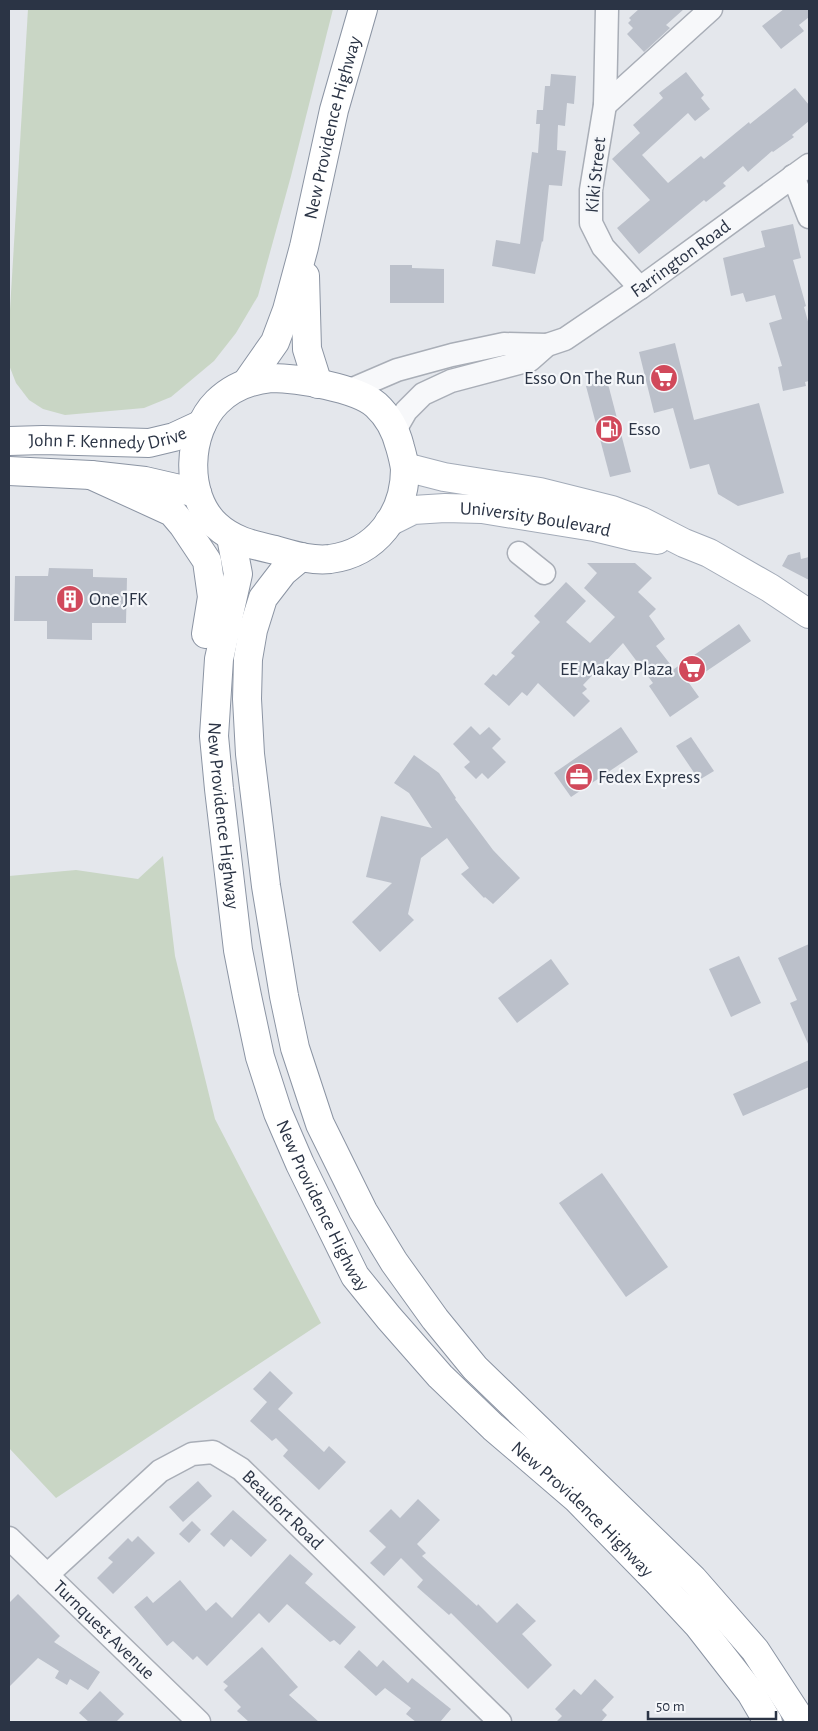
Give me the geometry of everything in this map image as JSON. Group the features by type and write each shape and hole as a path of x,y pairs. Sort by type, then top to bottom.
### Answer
{"main road":[{"name":"New Providence Highway","path":"247,382 275,342 287,310 304,247 334,110 363,9"},
{"name":"New Providence Highway","path":"304,247 307,349 318,384"},
{"name":"New Providence Highway","path":"280,378 318,384 348,391 376,405 395,430 405,466 399,503 390,522 379,537 363,548 343,556 322,560 301,557 244,542 231,537 210,519 200,502 194,474 194,459 202,424 217,402 234,388 247,382 259,379 280,378"},
{"name":"John F. Kennedy Drive","path":"9,441 149,443 174,437 202,424"},
{"name":"University Boulevard","path":"405,466 444,477 540,492 612,510 641,521 684,543 709,553 770,588 809,614"},
{"name":"John F. Kennedy Drive","path":"9,470 91,475 145,481 197,493"},
{"path":"91,475 172,512 183,524 207,561 212,597 203,654 204,702 214,736"},
{"name":"University Boulevard","path":"390,522 413,510 445,508 482,509 594,526 636,538 684,543"},
{"name":"New Providence Highway","path":"231,537 238,574 219,659 214,736 219,789 238,950 260,1057 278,1113 300,1164 355,1276 389,1318 440,1376 493,1427 576,1498 664,1588 698,1625 751,1693 768,1722"},
{"name":"New Providence Highway","path":"301,557 283,572 262,598 252,630 248,659 247,699 250,754 266,886 282,987 295,1048 320,1124 363,1211 394,1262 435,1319 475,1368 706,1593 755,1650 802,1722"}],"street":[{"name":"Kiki Street","path":"607,9 605,105 590,190 591,223 603,247 640,288"},
{"path":"605,105 711,9"},
{"path":"801,170 809,217"},
{"name":"Farrington Road","path":"348,391 397,370 452,355 504,344 547,345 565,339 640,288 801,170"},
{"name":"Farrington Road","path":"395,430 406,410 423,394 451,381 530,360 547,345"},
{"path":"519,553 544,573"},
{"name":"Beaufort Road","path":"47,1575 160,1471 192,1454 213,1452 241,1469 500,1722"},
{"name":"Turnquest Avenue","path":"9,1538 199,1722"}],"green space":[{"path":"28,9 333,9 291,176 258,296 236,333 214,361 171,397 144,408 65,415 43,409 29,400 16,383 9,365 9,327"},
{"path":"163,856 175,956 215,1119 321,1323 56,1498 9,1448 9,876 76,870 138,879"}],"building":[{"path":"639,9 684,9 666,25 670,28 644,52 627,34 633,28 628,23 631,20 629,18"},
{"path":"784,9 809,9 809,17 799,25 804,31 781,49 762,26"},
{"path":"686,72 704,95 701,98 710,109 695,121 688,113 642,155 668,183 701,156 704,159 795,88 809,105 809,121 792,135 794,137 772,151 748,172 743,166 723,183 726,186 706,202 704,200 639,254 617,228 650,200 612,159 640,133 633,125 663,98 659,93"},
{"path":"551,74 576,76 574,104 567,103 565,126 558,125 557,150 566,151 562,186 549,185 543,242 535,274 492,266 496,240 520,244 532,152 538,153 540,124 536,124 537,110 543,110 545,86 550,86"},
{"path":"793,224 801,258 793,260 806,306 804,307 809,325 809,381 805,382 806,386 783,391 778,367 782,366 769,323 782,319 775,295 746,302 743,293 731,296 723,258 765,247 761,231"},
{"path":"390,265 412,265 412,268 444,269 444,303 390,303"},
{"path":"675,343 694,420 759,403 784,493 738,506 718,494 709,464 690,469 673,408 654,413 639,352"},
{"name":"Esso","path":"607,380 631,472 610,477 586,386"},
{"path":"800,552 801,559 809,557 809,580 782,566 788,555"},
{"path":"587,563 635,563 652,578 638,592 656,609 649,616 665,639 656,646 674,669 739,624 751,641 689,683 699,697 670,717 649,686 653,683 623,643 583,685 587,689 582,693 590,701 574,717 538,683 527,696 522,692 509,706 484,684 493,674 496,676 515,656 511,653 540,622 534,616 566,582 586,601 566,622 590,643 615,617 584,588 597,573"},
{"name":"One JFK","path":"49,568 93,569 93,577 127,578 126,623 92,623 92,640 47,639 47,621 14,621 15,576 48,576"},
{"path":"471,726 480,735 489,727 501,739 492,748 506,762 488,779 482,773 476,779 464,767 470,762 453,744"},
{"name":"Fedex Express","path":"621,727 638,752 571,797 554,773"},
{"path":"691,737 714,771 699,780 676,746"},
{"path":"414,755 439,773 455,799 493,850 520,878 493,904 484,898 461,874 469,868 447,838 421,858 408,914 414,920 380,952 352,922 392,883 366,877 381,816 432,828 409,793 394,783"},
{"path":"809,944 809,1046 790,1003 797,1000 778,958"},
{"path":"739,956 761,1003 731,1017 709,969"},
{"path":"551,959 569,984 517,1023 498,998"},
{"path":"809,1060 809,1087 743,1116 733,1094"},
{"path":"602,1173 668,1267 626,1297 559,1203"},
{"path":"270,1371 293,1393 278,1409 324,1452 329,1446 346,1462 319,1490 283,1456 288,1450 276,1438 272,1441 250,1421 267,1402 253,1389"},
{"path":"198,1481 212,1496 183,1522 169,1507"},
{"path":"418,1499 440,1520 417,1544 426,1553 422,1556 477,1606 478,1604 497,1623 517,1603 536,1621 522,1634 552,1665 528,1689 451,1613 449,1615 417,1587 423,1580 401,1558 384,1576 370,1563 386,1547 369,1531 391,1509 400,1518"},
{"path":"233,1510 267,1540 251,1557 231,1539 224,1547 210,1534"},
{"path":"192,1521 201,1530 189,1543 179,1534"},
{"path":"138,1536 155,1553 113,1594 97,1578 113,1562 108,1558 128,1538 132,1542"},
{"path":"290,1554 313,1574 305,1583 356,1627 340,1645 334,1640 330,1642 287,1604 269,1623 259,1613 207,1666 197,1656 193,1660 173,1641 167,1646 134,1607 147,1596 153,1603 180,1580 206,1611 216,1602 232,1618"},
{"path":"18,1594 60,1636 54,1642 100,1672 88,1690 70,1679 67,1685 55,1678 59,1671 38,1658 9,1687 9,1603"},
{"path":"262,1647 298,1687 289,1695 319,1722 249,1722 237,1711 241,1707 224,1690 228,1686 223,1682"},
{"path":"359,1650 377,1667 383,1660 408,1683 412,1678 451,1709 440,1722 416,1722 406,1714 411,1708 385,1688 376,1696 344,1667"},
{"path":"595,1679 614,1697 602,1710 607,1715 601,1722 556,1722 562,1716 555,1709 574,1689 581,1695"},
{"path":"100,1691 124,1714 116,1722 89,1722 79,1713"}],"place":[{"name":"Esso On The Run","path":"664,378"},
{"name":"Esso","path":"609,429"},
{"name":"One JFK","path":"70,599"},
{"name":"EE Makay Plaza","path":"692,669"},
{"name":"Fedex Express","path":"579,777"}]}
